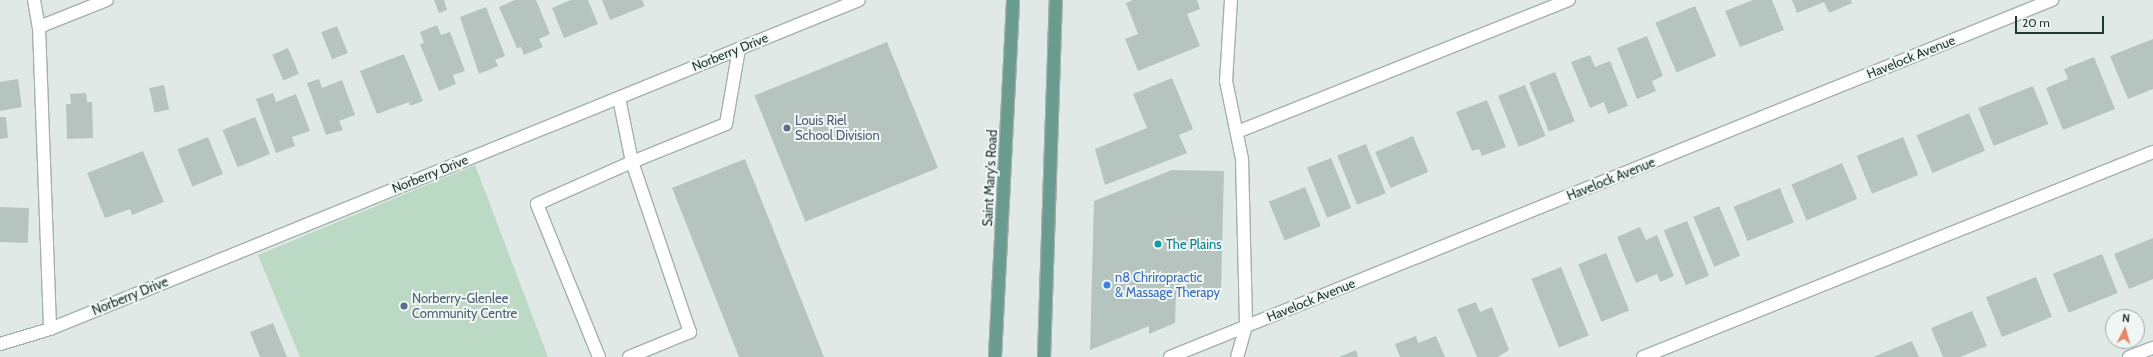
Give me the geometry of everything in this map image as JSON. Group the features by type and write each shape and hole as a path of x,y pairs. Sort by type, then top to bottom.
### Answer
{"main road":[{"name":"Saint Mary's Road","path":"995,357 1013,0"},
{"path":"1044,357 1056,0"}],"street":[{"path":"34,0 39,27 50,329"},
{"path":"39,27 107,0"},
{"name":"Norberry Drive","path":"0,344 50,329 619,98 739,49 833,5 859,0"},
{"path":"1231,0 1226,82 1242,159 1246,326 1237,357"},
{"path":"1237,132 1569,0"},
{"name":"Havelock Avenue","path":"1170,357 2052,0"},
{"path":"599,357 537,204 632,162 726,124 739,49"},
{"path":"619,98 632,162 690,332 629,357"},
{"path":"1643,357 2153,152"},
{"path":"2129,357 2153,348"}],"green space":[{"name":"Norberry-Glenlee Community Centre","path":"475,165 548,357 300,357 258,255"}],"building":[{"path":"434,0 444,0 447,10 439,13"},
{"path":"515,0 536,0 550,34 539,39 543,47 524,55 521,47 517,48 499,7"},
{"path":"571,0 588,0 598,24 564,38 552,8"},
{"path":"602,0 642,0 645,6 610,20"},
{"path":"1133,0 1197,0 1200,9 1187,14 1200,46 1138,71 1125,39 1138,34 1126,3"},
{"path":"1753,0 1772,0 1784,30 1740,47 1725,11"},
{"path":"1792,0 1851,0 1852,3 1829,13 1824,2 1797,13"},
{"path":"1695,6 1716,56 1677,73 1655,23"},
{"path":"486,7 505,56 495,60 498,66 479,74 460,17"},
{"path":"437,25 441,35 450,32 465,71 453,75 456,84 439,91 420,44 424,43 420,32"},
{"path":"337,26 348,53 332,59 321,32"},
{"path":"1647,36 1663,76 1652,81 1656,91 1637,99 1617,48"},
{"path":"2153,39 2153,89 2128,99 2110,56"},
{"path":"887,42 938,168 805,222 754,96"},
{"path":"288,48 299,74 283,80 272,55"},
{"path":"404,54 423,101 410,106 409,102 377,114 360,71"},
{"path":"1590,55 1595,67 1610,61 1628,106 1608,114 1604,102 1590,108 1571,62"},
{"path":"2094,57 2115,109 2063,130 2046,88 2068,79 2064,69"},
{"path":"1555,72 1575,121 1549,132 1529,82"},
{"path":"1172,78 1193,129 1179,135 1187,153 1105,185 1095,149 1147,128 1133,94"},
{"path":"18,79 22,107 0,111 0,82"},
{"path":"319,79 322,88 342,80 355,115 339,121 343,130 326,135 307,83"},
{"path":"164,85 169,109 155,113 149,88"},
{"path":"1525,85 1546,136 1519,147 1498,96"},
{"path":"2033,86 2048,124 1994,146 1978,108"},
{"path":"86,93 87,102 92,102 93,138 67,139 66,104 71,104 70,94"},
{"path":"273,93 276,102 296,94 310,131 292,137 295,146 276,153 256,99"},
{"path":"1487,100 1506,147 1482,156 1479,149 1472,151 1456,112"},
{"path":"1969,113 1985,151 1933,173 1917,135"},
{"path":"0,117 6,117 8,138 0,139"},
{"path":"255,117 270,154 238,167 223,130"},
{"path":"1413,136 1428,172 1390,188 1375,152"},
{"path":"208,137 223,174 192,186 177,149"},
{"path":"1903,137 1918,175 1872,194 1857,156"},
{"path":"1366,144 1386,193 1357,205 1337,156"},
{"path":"143,151 164,202 132,215 130,209 105,218 87,173"},
{"path":"1331,158 1351,208 1327,218 1307,168"},
{"path":"745,159 824,357 739,357 672,188"},
{"path":"1842,163 1857,199 1807,220 1791,184"},
{"name":"The Plains","path":"1172,170 1224,171 1221,295 1176,294 1175,323 1149,334 1149,326 1090,350 1094,201"},
{"path":"1305,187 1321,226 1285,241 1269,202"},
{"path":"1780,188 1794,222 1748,241 1734,207"},
{"path":"1719,206 1740,256 1714,267 1693,217"},
{"path":"0,207 29,208 28,243 0,242"},
{"path":"1687,221 1709,276 1686,285 1664,230"},
{"path":"1640,227 1646,240 1657,235 1674,276 1660,282 1657,274 1636,283 1617,237"},
{"path":"2153,238 2153,279 2129,289 2114,254"},
{"path":"1606,253 1629,310 1601,322 1578,264"},
{"path":"2102,254 2118,293 2069,313 2053,274"},
{"path":"1561,267 1589,336 1559,348 1531,279"},
{"path":"2036,277 2052,317 2002,337 1986,297"},
{"path":"1476,302 1480,312 1492,307 1509,350 1498,357 1477,357 1457,309"},
{"path":"1972,311 1987,346 1960,357 1943,357 1931,328"},
{"path":"273,323 287,357 260,357 250,332"},
{"path":"1416,336 1418,343 1436,336 1445,357 1400,357 1395,344"},
{"path":"1912,341 1919,357 1873,357"},
{"path":"1356,350 1358,357 1339,357"}],"place":[{"name":"Louis Riel School Division","path":"787,128"},
{"name":"The Plains","path":"1158,244"},
{"name":"n8 Chriropractic & Massage Therapy","path":"1107,285"},
{"name":"Norberry-Glenlee Community Centre","path":"404,306"}]}
